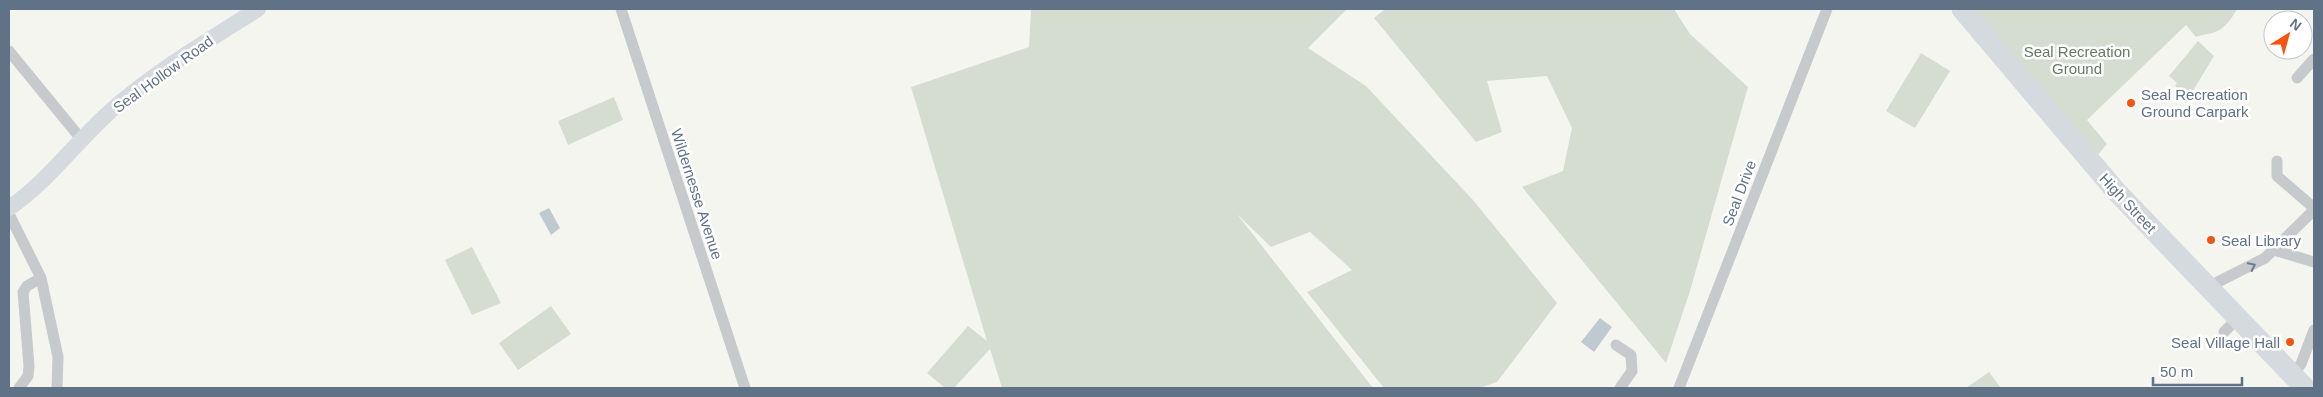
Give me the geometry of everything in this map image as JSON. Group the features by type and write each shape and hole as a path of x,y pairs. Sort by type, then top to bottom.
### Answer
{"highway":[{"name":"High Street","path":"1962,9 2106,179 2208,287 2231,325 2299,381"}],"main road":[{"name":"Seal Hollow Road","path":"9,208 32,190 113,108 176,62 258,9"}],"street":[{"name":"Wildernesse Avenue","path":"621,9 744,388"},
{"name":"Seal Drive","path":"1679,388 1827,9"},
{"path":"9,51 82,140"},
{"path":"2297,78 2314,59"},
{"path":"2208,287 2262,260 2314,209 2277,176 2277,161"},
{"path":"9,214 41,278 58,357 57,388"},
{"path":"2274,250 2314,262"},
{"path":"19,388 28,376 29,366 23,292 32,282 41,278"},
{"path":"2299,381 2302,364 2314,330"},
{"path":"1616,345 1631,355 1632,371 1620,388"}],"green space":[{"path":"1031,9 1347,9 1308,48 1366,86 1473,200 1557,303 1497,382 1479,388 1384,388 1307,292 1352,270 1310,232 1271,247 1237,214 1373,388 1002,388 990,349 954,388 945,388 927,373 968,326 987,341 911,87 1029,47"},
{"path":"1385,9 1674,9 1690,34 1748,87 1690,291 1666,363 1522,187 1563,171 1572,128 1547,76 1487,81 1502,132 1476,142 1374,18"},
{"name":"Seal Recreation Ground","path":"1966,9 2237,9 2219,31 2196,37 2186,25 2087,120 2107,144 2096,157"},
{"path":"2198,41 2214,56 2188,99 2175,86 2177,83 2169,76"},
{"path":"1921,53 1950,71 1915,128 1886,111"},
{"path":"614,97 623,120 568,145 558,121"},
{"path":"472,247 501,303 472,315 445,260"},
{"path":"551,306 571,334 518,370 499,343"},
{"path":"1989,372 2001,388 1966,388"}],"shaded area":[{"path":"549,208 560,228 551,235 539,213"},
{"path":"1600,318 1612,327 1594,352 1581,342"}],"place":[{"name":"Seal Recreation Ground Carpark","path":"2131,103"},
{"name":"Seal Library","path":"2211,240"},
{"name":"Seal Village Hall","path":"2290,342"}]}
